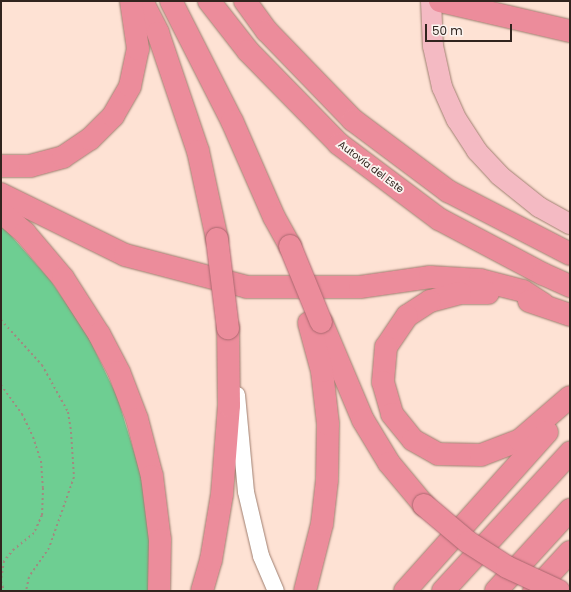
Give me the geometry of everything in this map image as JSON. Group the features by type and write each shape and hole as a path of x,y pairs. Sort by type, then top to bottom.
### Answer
{"highway":[{"path":"1,166 30,166 63,157 90,140 113,116 130,86 138,49 131,1"},
{"path":"142,1 158,33 198,151 217,239 228,328 229,405 222,494 211,560 202,591"},
{"path":"171,1 232,121 274,217 315,322 363,420 389,463 424,505 468,542 507,567 559,591"},
{"name":"Autovía del Este","path":"210,1 248,51 339,144 439,219 543,274 570,286"},
{"path":"245,1 267,31 354,120 448,191 570,254"},
{"path":"440,1 570,31"},
{"path":"518,20 570,22"},
{"path":"1,194 125,255 247,287 360,287 430,277 480,280 523,290 543,304"},
{"path":"1,212 25,233 63,278 99,334 118,372 137,419 152,476 160,540 159,591"},
{"path":"570,315 543,304 488,293 460,293 430,301 407,316 386,347 383,382 392,414 413,440 438,454 481,455 520,440 570,397"},
{"path":"305,591 322,524 327,480 328,432 322,371 315,322"},
{"path":"405,591 570,406"},
{"path":"443,591 570,453"},
{"path":"496,591 570,510"},
{"path":"534,591 570,552"}],"main road":[{"path":"431,1 433,46 442,87 457,120 477,151 499,175 534,203 570,224"}],"street":[{"path":"228,328 246,492 261,556 276,591"}],"path":[{"path":"1,320 42,365 68,412 71,432 74,477 49,548 29,577 26,591"},
{"path":"1,385 22,414 34,437 41,461 43,488 42,515 34,533 14,549 4,561 1,580 4,591"}],"green space":[{"path":"1,224 51,281 87,334 117,396 140,471 151,539 151,591 1,591"}]}
